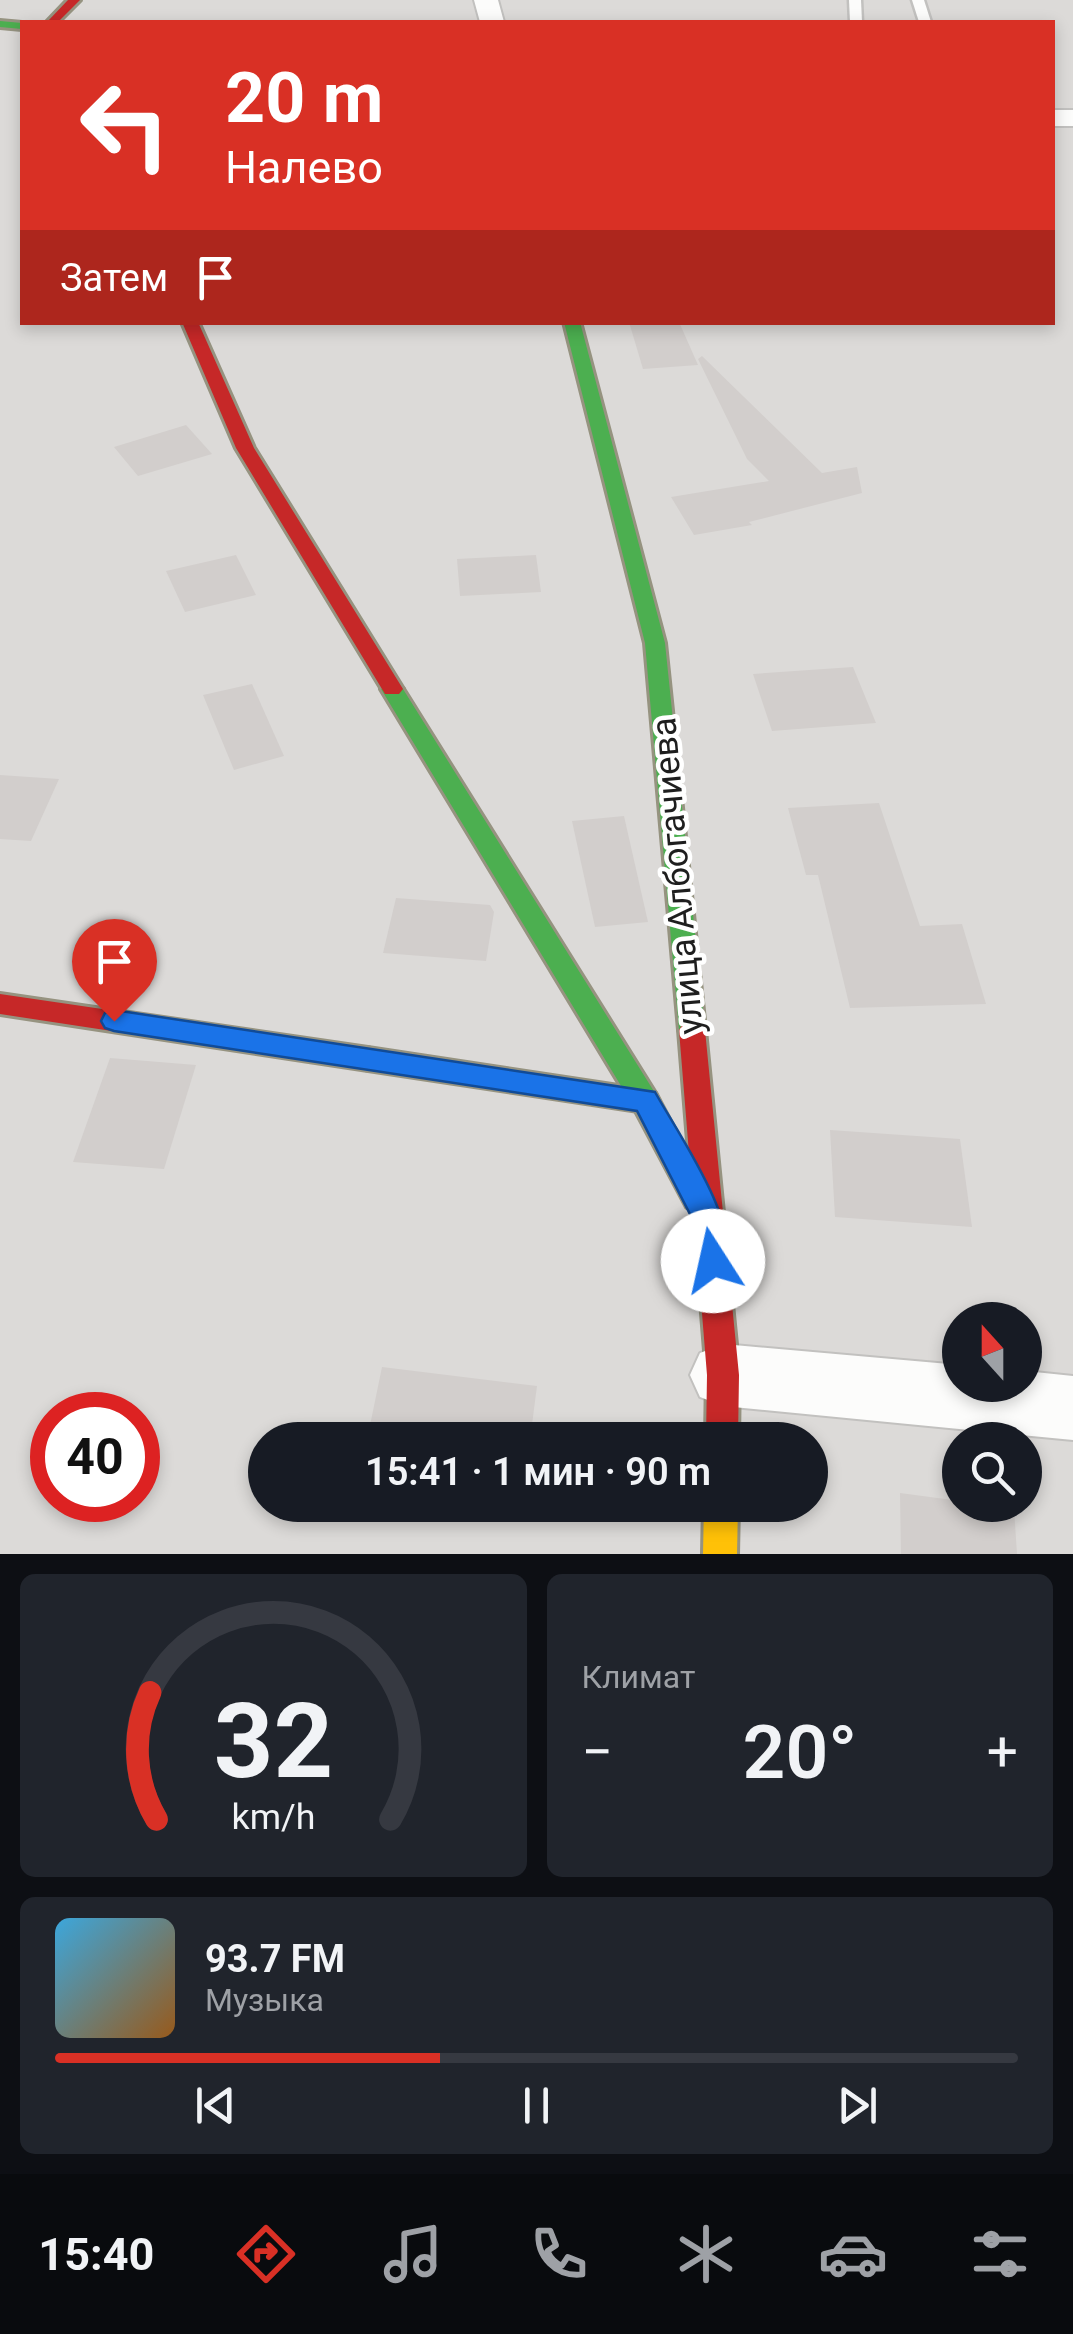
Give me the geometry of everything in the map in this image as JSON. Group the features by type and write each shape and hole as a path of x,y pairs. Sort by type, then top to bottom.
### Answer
{"street":[{"path":"54,20 74,0"},
{"path":"191,325 245,448 646,1100 710,1222"},
{"name":"улица Албогачиева","path":"573,325 655,643 710,1222 723,1375 722,1422"},
{"path":"0,1004 646,1100"},
{"path":"723,1375 1073,1408"},
{"path":"720,1554 721,1522"}],"shaded area":[{"path":"0,0 1073,0 1073,1554 0,1554"}],"building":[{"path":"630,325 680,325 698,365 643,369"},
{"path":"702,356 822,473 857,467 862,493 749,522 752,525 694,535 671,497 769,481 747,459 698,359"},
{"path":"186,425 212,454 138,476 114,447"},
{"path":"236,555 256,595 185,612 166,571"},
{"path":"536,555 541,592 460,596 457,559"},
{"path":"853,667 876,723 772,731 753,674"},
{"path":"252,684 284,756 234,770 203,695"},
{"path":"0,775 59,779 31,841 0,839"},
{"path":"879,803 920,926 962,924 986,1004 850,1008 818,875 806,875 788,808"},
{"path":"624,816 648,922 595,927 572,821"},
{"path":"396,898 490,905 494,912 486,961 383,953"},
{"path":"110,1058 196,1065 164,1169 73,1162"},
{"path":"830,1130 960,1139 972,1227 835,1217"},
{"path":"382,1367 537,1386 532,1422 371,1422"},
{"path":"900,1493 942,1499 942,1522 1015,1522 1017,1554 901,1554"}],"traffic: fast":[{"path":"0,24 20,26"},
{"path":"573,325 655,643 692,1030"},
{"path":"392,689 645,1101 697,1198"}],"traffic: slow":[{"path":"368,1059 645,1101"},
{"path":"720,1554 721,1522"}],"traffic: jam":[{"path":"54,20 74,0"},
{"path":"191,325 245,448 392,689"},
{"path":"0,1004 368,1059"},
{"path":"692,1030 723,1375 722,1422"}],"route":[{"path":"114,1021 646,1100 710,1222 713,1261"}]}
